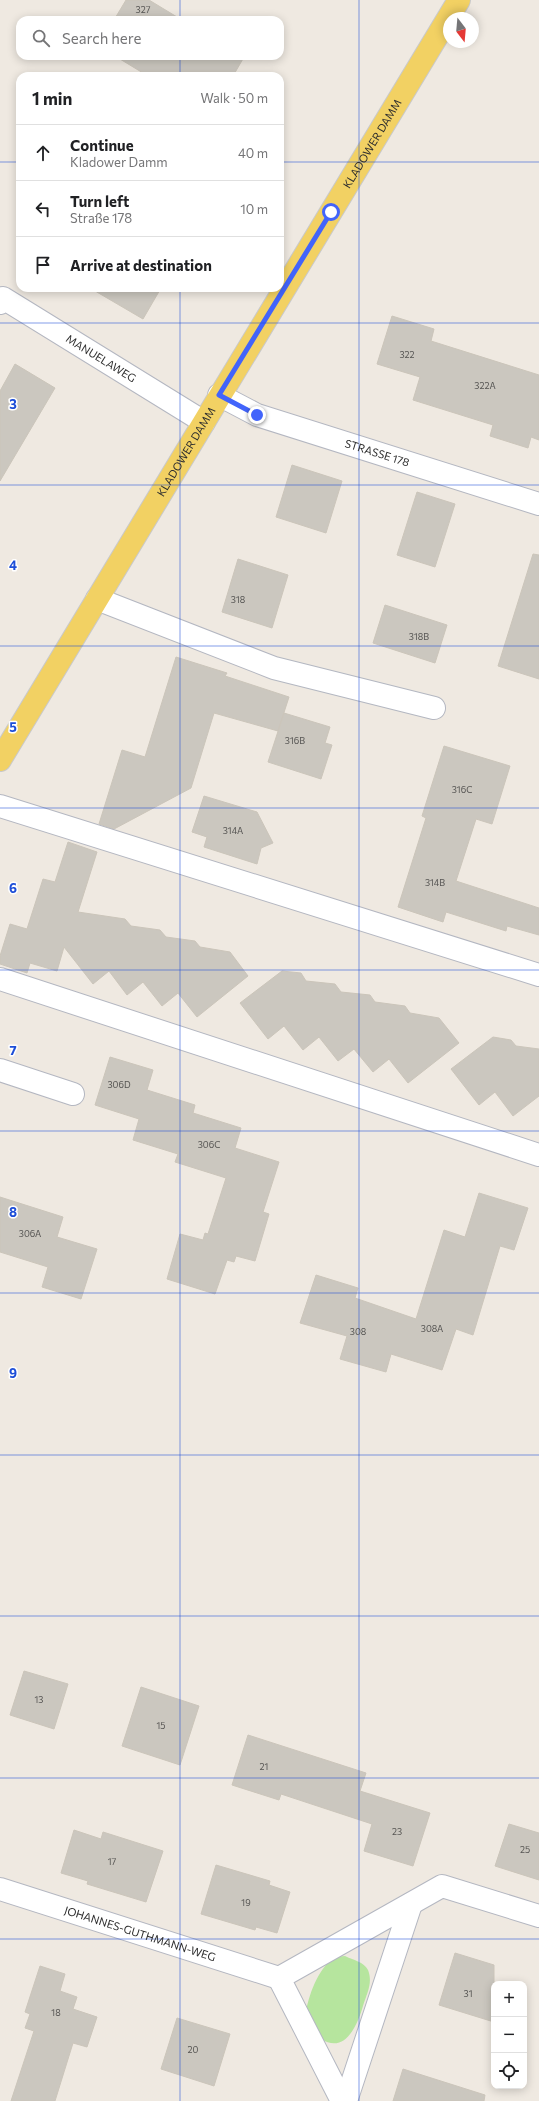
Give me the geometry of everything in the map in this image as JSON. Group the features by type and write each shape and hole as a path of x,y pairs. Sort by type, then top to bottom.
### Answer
{"main road":[{"name":"KLADOWER DAMM","path":"284,288 459,0"},
{"name":"KLADOWER DAMM","path":"0,760 282,292"}],"street":[{"name":"MANUELAWEG","path":"1,299 204,422"},
{"name":"STRASSE 178","path":"219,395 257,415 539,504"},
{"path":"97,599 274,668 434,708"},
{"path":"0,806 539,975"},
{"path":"0,979 539,1154"},
{"path":"0,1070 73,1094"},
{"path":"342,2101 279,1978 442,1886 539,1916"},
{"name":"JOHANNES-GUTHMANN-WEG","path":"0,1889 279,1978"},
{"path":"346,2101 411,1904"}],"green space":[{"path":"345,1956 361,1963 366,1967 368,1970 370,1984 358,2021 350,2035 337,2043 330,2043 319,2037 305,2016 311,1991 318,1976 334,1957"}],"building":[{"path":"126,0 149,0 175,16 116,16"},
{"path":"122,60 242,60 235,72 141,72"},
{"path":"97,292 159,292 143,319"},
{"path":"392,316 434,329 431,341 539,375 539,440 531,437 528,448 490,436 493,425 413,400 420,377 377,364"},
{"path":"15,364 55,388 0,481 0,391"},
{"path":"292,465 342,481 326,533 276,517"},
{"path":"417,492 455,504 435,567 397,555"},
{"path":"533,554 539,555 539,679 498,666"},
{"path":"238,559 288,575 272,628 222,612"},
{"path":"385,605 447,625 435,663 373,643"},
{"path":"176,657 227,673 225,676 289,697 278,731 214,713 191,788 114,829 99,824 122,750 145,757"},
{"path":"284,713 330,727 325,743 332,745 321,779 268,762"},
{"path":"444,746 510,766 492,824 476,819 456,881 539,908 539,935 507,926 506,931 446,912 443,922 398,907 426,818 422,816"},
{"path":"204,796 257,812 273,843 261,848 257,864 204,847 207,837 192,832"},
{"path":"68,842 97,852 78,912 125,919 131,926 160,930 166,937 195,941 200,947 230,952 248,976 197,1017 178,993 162,1006 143,982 127,995 109,971 93,984 64,947 57,971 30,963 27,973 0,964 0,956 10,924 27,929 43,879 55,882"},
{"path":"282,971 301,973 306,981 335,984 341,992 370,995 375,1002 405,1006 410,1013 439,1018 459,1043 408,1083 389,1059 373,1072 354,1049 338,1061 319,1037 303,1050 284,1026 268,1039 240,1003"},
{"path":"493,1037 511,1040 516,1046 539,1049 539,1096 513,1116 495,1092 479,1105 451,1069"},
{"path":"110,1057 153,1070 147,1090 195,1105 193,1113 241,1128 235,1148 279,1162 263,1212 269,1214 255,1261 236,1256 234,1262 227,1260 215,1294 167,1279 180,1234 203,1240 205,1233 208,1234 226,1178 175,1162 178,1154 133,1140 139,1119 95,1105"},
{"path":"479,1193 528,1208 514,1250 500,1246 473,1335 456,1329 442,1370 391,1354 386,1372 340,1359 347,1336 300,1323 316,1275 358,1288 355,1298 416,1319 444,1230 465,1237"},
{"path":"0,1197 63,1217 57,1237 97,1249 81,1299 42,1287 48,1267 0,1252"},
{"path":"24,1671 68,1684 54,1729 10,1715"},
{"path":"141,1687 199,1706 180,1765 122,1746"},
{"path":"248,1735 366,1773 360,1791 430,1813 413,1866 364,1851 372,1824 281,1794 279,1800 232,1785"},
{"path":"509,1824 539,1833 539,1880 495,1866"},
{"path":"74,1830 101,1839 103,1832 163,1851 146,1902 87,1884 88,1881 61,1873"},
{"path":"216,1865 270,1881 269,1885 290,1892 277,1933 256,1927 255,1930 201,1914"},
{"path":"455,1953 494,1965 494,1981 491,1981 491,2021 439,2005"},
{"path":"40,1966 65,1974 60,1991 77,1997 73,2009 97,2017 87,2047 73,2043 55,2101 11,2101 34,2031 25,2028 30,2014 25,2012"},
{"path":"177,2018 230,2034 214,2086 161,2069"},
{"path":"403,2069 485,2095 484,2101 393,2101"}],"route":[{"path":"257,415 219,395 331,212"}]}
